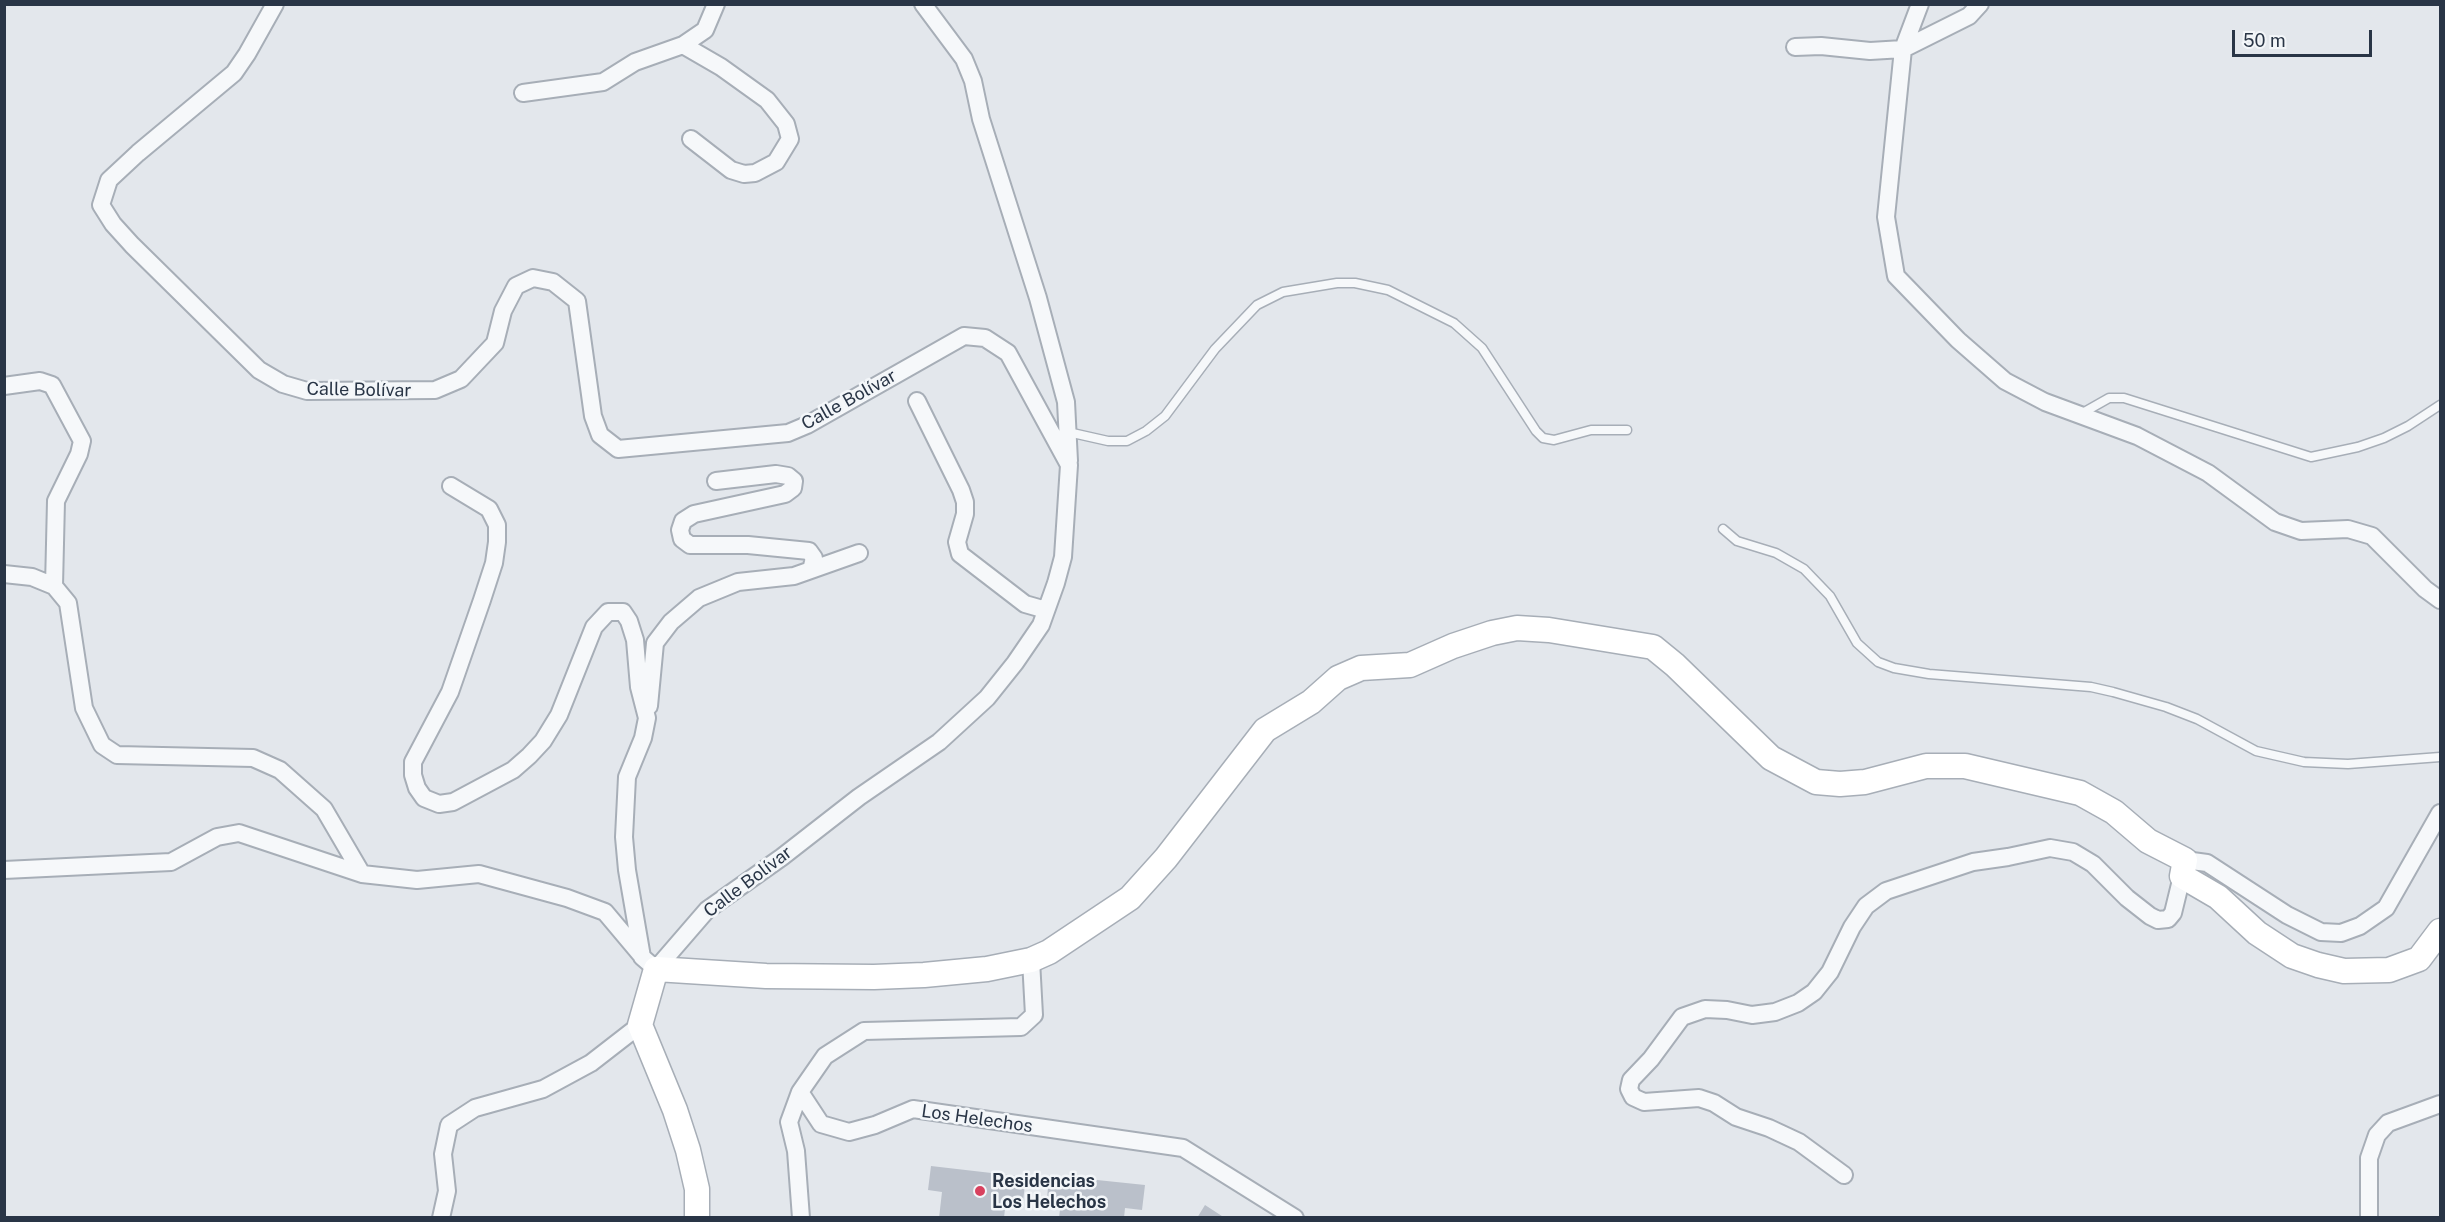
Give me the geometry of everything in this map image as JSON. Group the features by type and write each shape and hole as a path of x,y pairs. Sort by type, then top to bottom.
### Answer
{"street":[{"name":"Calle Bolívar","path":"274,4 248,54 234,73 109,180 101,205 113,224 132,246 259,370 267,375 283,384 307,392 435,390 461,379 495,343 503,311 516,286 533,278 553,282 577,301 593,416 600,435 618,449 788,433 807,425 964,336 985,338 1008,353 1069,465 1063,558 1041,625 1015,663 987,698 939,742 859,797 782,857 707,910 649,963 640,1025"},
{"path":"523,93 603,82 635,62 682,45 705,30 716,4"},
{"path":"923,4 964,59 972,81 981,119 1038,298 1066,402 1069,465"},
{"path":"1920,4 1903,49 1887,217 1896,276 1958,340 2005,381 2078,416 2138,436 2208,473 2275,522 2301,531 2348,529 2372,536 2425,589 2440,600"},
{"path":"1795,47 1821,46 1870,51 1903,49 1969,16 1980,4"},
{"path":"682,45 768,100 786,124 790,139 776,162 755,173 744,174 731,170 691,139"},
{"path":"4,386 40,381 52,385 82,441 79,454 56,501 54,586"},
{"path":"917,401 965,502 965,514 957,542 960,554 1024,604 1046,610"},
{"path":"716,481 776,474 788,476 794,481 793,488 785,494 694,514 683,521 680,530 682,539 690,545 748,545 809,551 814,558 811,570"},
{"path":"451,486 489,509 497,525 497,542 494,563 450,692 413,762 413,775 417,788 424,798 439,804 453,802 513,770 529,756 543,741 558,716 594,627 608,612 623,612 629,621 635,640 639,687 647,718"},
{"path":"649,963 627,870 624,837 627,777 643,738 655,643 671,622 699,598 738,582 794,576 859,553"},
{"path":"4,574 32,577 54,586 68,603 84,708 102,745 117,754 253,758 280,770 324,809 362,874"},
{"path":"4,870 171,862 216,837 240,833 362,874 417,880 479,874 567,898 605,912 649,963 766,976 884,976 987,969 1031,960 1049,952 1130,898 1166,858 1265,730 1311,702 1338,678 1361,668 1410,665 1454,646 1492,633 1517,628 1549,630 1653,647 1675,665 1771,758 1797,774 1816,782 1857,783 1926,766 1965,766 2080,793 2115,813 2184,868 2257,933 2292,956 2336,969 2370,972 2389,970 2419,959 2440,931"},
{"path":"2184,868 2207,863 2287,915 2321,932 2341,933 2361,926 2386,908 2440,813"},
{"path":"1844,1175 1799,1142 1769,1128 1736,1117 1714,1103 1699,1098 1644,1102 1633,1097 1629,1089 1631,1080 1651,1059 1682,1017 1705,1009 1752,1015 1775,1012 1798,1003 1814,992 1830,972 1852,927 1866,906 1886,891 1972,862 2050,848 2073,852 2093,864 2127,898 2158,920 2168,919 2173,913 2184,868"},
{"path":"801,1218 796,1151 789,1122 800,1092 825,1056 864,1031 1021,1027 1034,1015 1031,960"},
{"path":"441,1218 447,1191 443,1154 450,1125 475,1108 543,1089 591,1063 640,1025 671,1100 688,1150 697,1189 697,1218"},
{"name":"Los Helechos","path":"800,1092 821,1124 849,1132 875,1125 913,1109 1183,1148 1295,1218"},
{"path":"2369,1218 2369,1158 2377,1135 2388,1123 2440,1104"}],"lane":[{"path":"1068,432 1108,441 1127,441 1146,431 1165,416 1215,349 1257,305 1283,292 1337,283 1355,283 1388,290 1454,323 1482,348 1536,431 1543,438 1554,440 1591,430 1627,430"},
{"path":"2078,416 2109,398 2124,398 2311,457 2358,447 2384,438 2408,426 2440,405"},
{"path":"1723,529 1737,541 1776,553 1804,569 1830,596 1857,643 1878,662 1894,668 1929,674 2091,687 2113,692 2166,706 2197,719 2256,751 2304,762 2348,764 2440,757"}],"building":[{"name":"Residencias Los Helechos","path":"931,1166 1026,1177 1023,1201 1006,1199 1004,1218 939,1218 942,1192 928,1190"},
{"name":"Residencias Los Helechos","path":"1049,1175 1145,1185 1142,1210 1125,1208 1124,1218 1059,1218 1061,1200 1047,1199"},
{"path":"1205,1205 1225,1218 1197,1218"}],"place":[{"name":"Residencias Los Helechos","path":"980,1191"}]}
